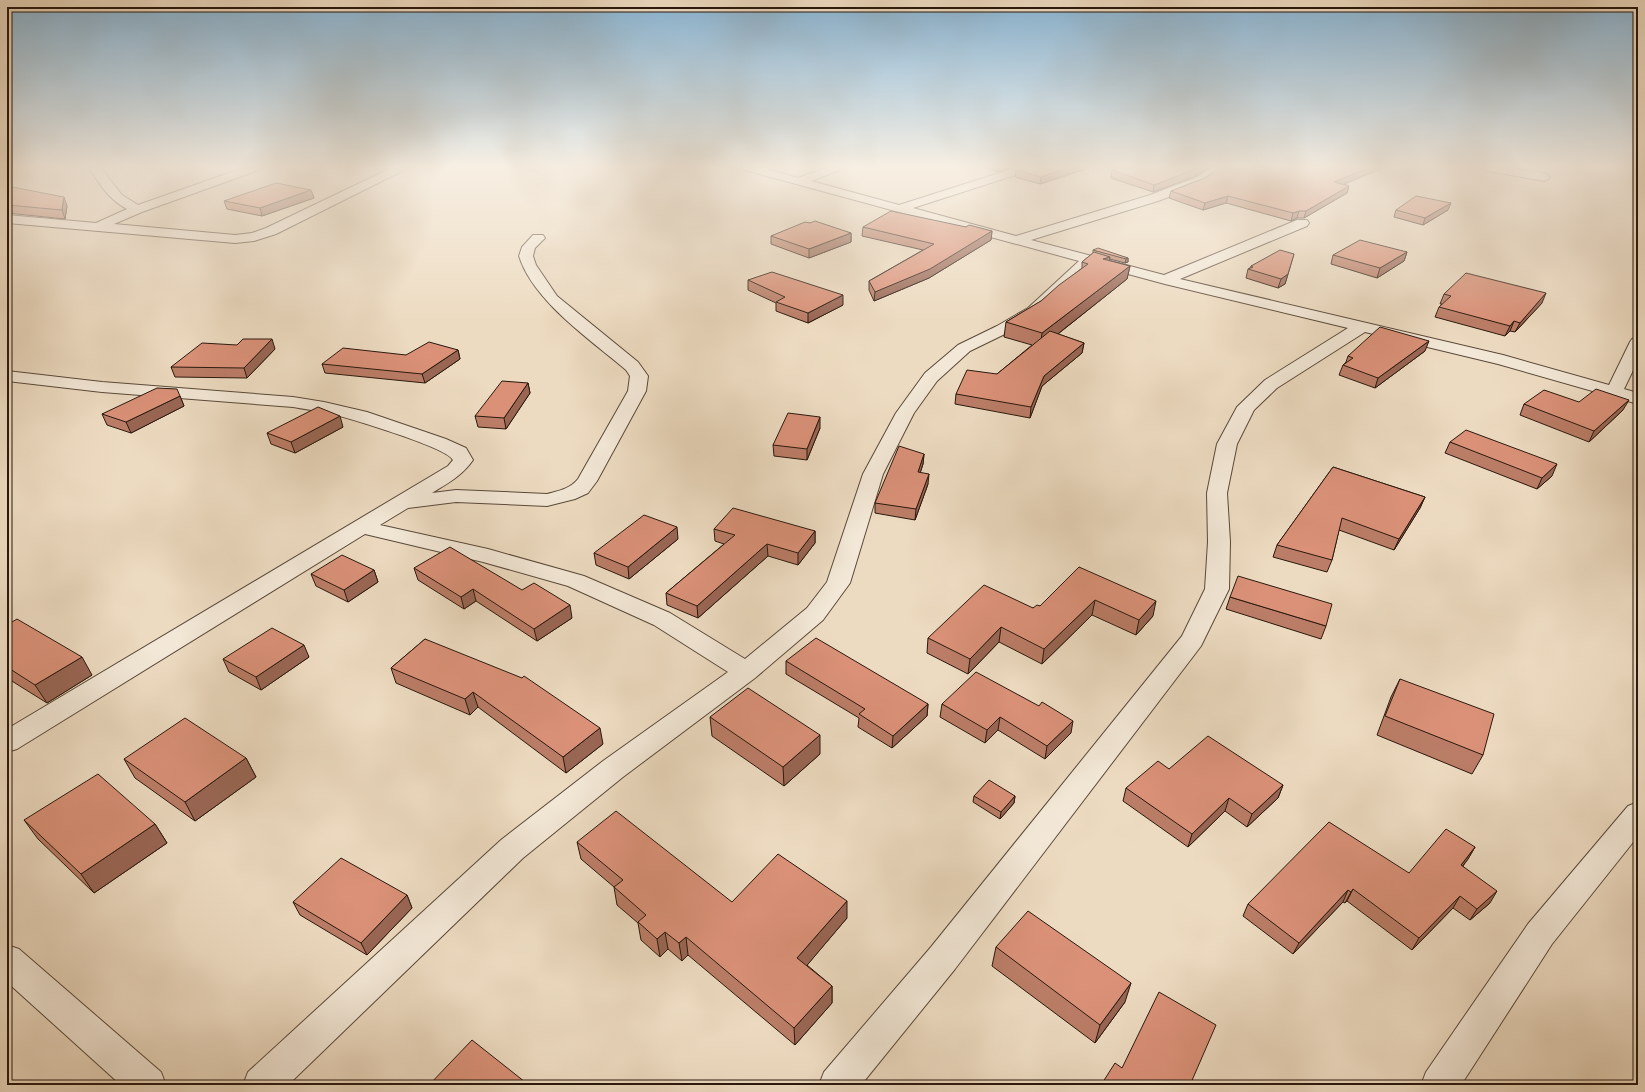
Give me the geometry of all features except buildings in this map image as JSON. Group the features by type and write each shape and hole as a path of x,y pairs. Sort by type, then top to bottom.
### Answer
{"street":[{"path":"7,219 235,239 254,237 271,232 297,219"},
{"path":"99,227 116,219"},
{"path":"940,219 1165,280 1504,360 1638,399"},
{"path":"1016,240 1085,219"},
{"path":"1165,280 1302,223"},
{"path":"402,503 456,496 547,500 568,495 581,489 587,481 637,391 639,376 632,366 552,299 540,282 529,265 526,256 529,247 538,238"},
{"path":"262,1085 512,849 613,769 746,672 816,614 838,583 873,474 905,413 931,377 964,348 1033,312 1089,259"},
{"path":"837,1085 943,958 1192,640 1217,590 1217,493 1227,444 1246,407 1271,384 1363,326"},
{"path":"1614,392 1638,342"},
{"path":"7,376 118,389 293,402 324,407 360,416 439,443 459,452 463,460 455,470 402,503 7,742"},
{"path":"362,527 488,556 576,581 662,619 746,672"},
{"path":"1439,1085 1540,934 1638,814"},
{"path":"7,960 148,1085"}]}
